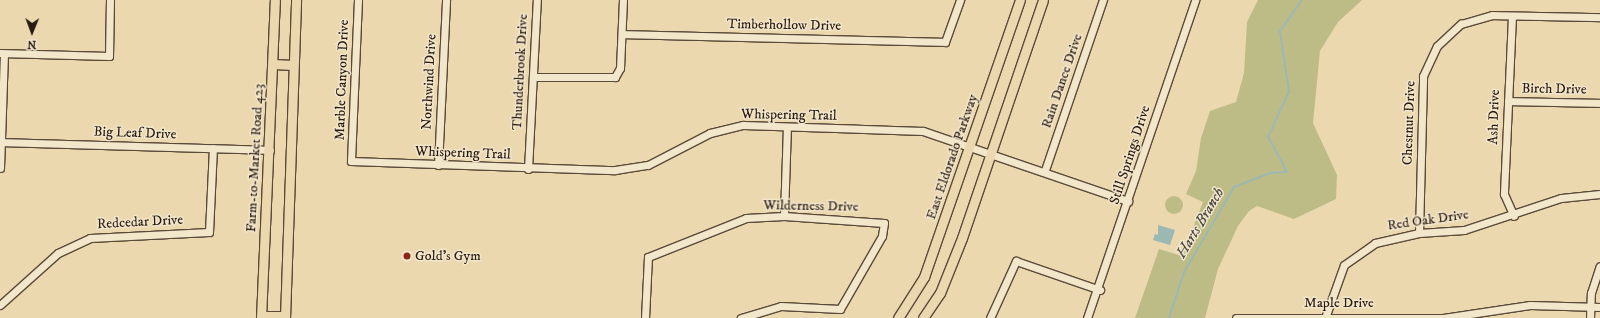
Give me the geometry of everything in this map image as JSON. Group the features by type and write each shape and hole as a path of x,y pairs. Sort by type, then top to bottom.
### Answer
{"main road":[{"name":"Farm-to-Market Road 423","path":"261,317 270,150 275,0"},
{"path":"261,317 285,317 296,0"},
{"name":"East Eldorado Parkway","path":"898,318 924,277 972,147 1020,0"},
{"path":"923,318 940,293 962,238 990,152 1043,0"},
{"path":"273,64 293,65"}],"street":[{"path":"0,168 2,54 109,56 110,0"},
{"name":"Marble Canyon Drive","path":"351,161 358,0"},
{"name":"Northwind Drive","path":"438,165 446,0"},
{"name":"Thunderbrook Drive","path":"528,169 537,0"},
{"path":"533,77 615,77 620,68 623,0"},
{"name":"Timberhollow Drive","path":"622,34 945,42 960,0"},
{"name":"Rain Dance Drive","path":"1045,170 1103,0"},
{"name":"Still Springs Drive","path":"1087,318 1100,290 1195,0"},
{"name":"Chestnut Drive","path":"1419,233 1423,76 1426,66 1437,46 1461,24 1492,15 1600,17"},
{"name":"Ash Drive","path":"1512,16 1504,194 1514,216"},
{"name":"Birch Drive","path":"1508,101 1600,103"},
{"name":"Whispering Trail","path":"351,161 528,169 616,170 648,165 710,133 743,126 923,131 1045,170 1128,201"},
{"path":"784,216 787,127"},
{"name":"Big Leaf Drive","path":"1,142 270,150"},
{"name":"Redcedar Drive","path":"0,305 58,253 90,238 209,232 213,148"},
{"name":"Red Oak Drive","path":"1325,317 1335,281 1351,258 1386,238 1419,233 1464,230 1514,216 1561,198 1600,194"},
{"name":"Wilderness Drive","path":"645,318 648,257 746,218 784,216 884,223 882,236 840,309 781,306 741,318"},
{"path":"990,318 1016,261 1100,290"},
{"path":"1590,318 1593,284 1600,266"},
{"name":"Maple Drive","path":"1236,318 1442,318 1530,306 1600,307"}],"shaded area":[{"path":"1258,0 1362,0 1338,22 1320,51 1313,123 1337,175 1336,199 1294,219 1257,206 1249,211 1238,226 1218,269 1205,318 1135,318 1159,249 1182,256 1203,202 1186,194 1196,171 1201,138 1210,111 1236,102 1244,73 1247,22"},
{"path":"1174,196 1180,199 1183,205 1180,211 1174,214 1168,211 1165,205 1168,199"}],"water":[{"path":"1158,225 1175,230 1170,245 1153,240 1155,234 1158,235"}],"waterway":[{"name":"Harts Branch","path":"1169,318 1184,272 1234,187 1271,173 1287,172 1268,137 1289,92 1280,31 1302,0"}],"place":[{"name":"Gold's Gym","path":"407,256"}]}
